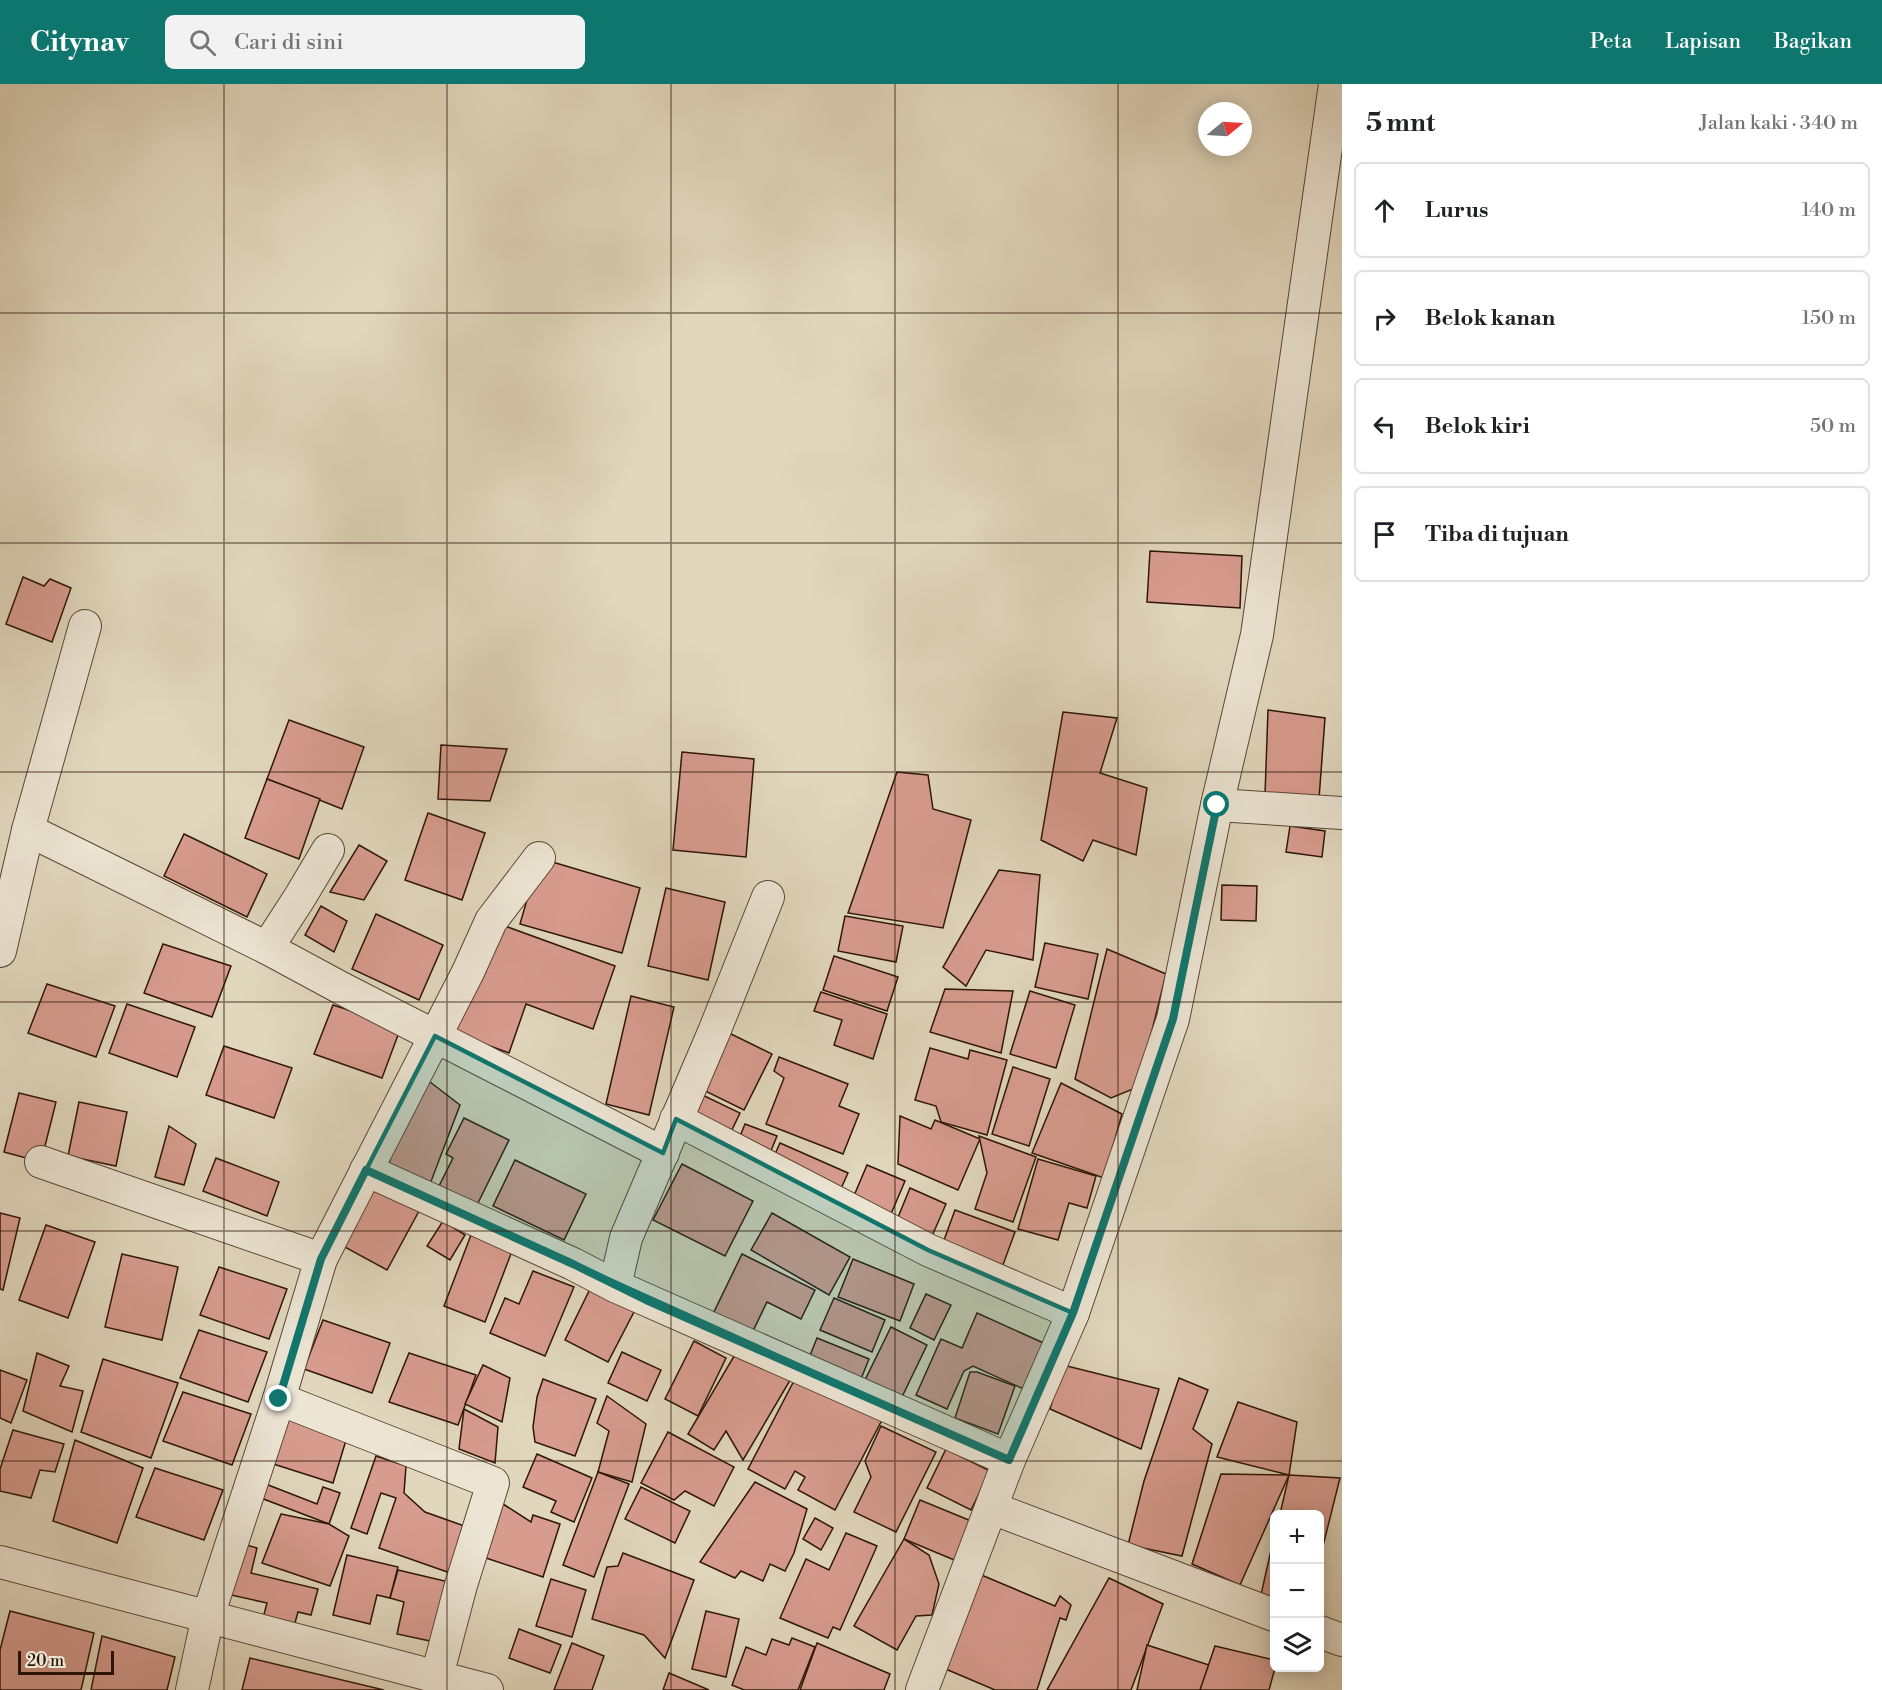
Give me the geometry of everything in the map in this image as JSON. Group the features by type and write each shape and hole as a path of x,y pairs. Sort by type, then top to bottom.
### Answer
{"street":[{"path":"922,1690 1009,1460 1073,1313 1173,1019 1217,805 1257,635 1335,84"},
{"path":"0,951 28,830 85,626"},
{"path":"1217,805 1342,813"},
{"path":"28,830 267,948 663,1153"},
{"path":"267,948 328,850"},
{"path":"192,1690 208,1616 279,1399 321,1259 492,921 539,858"},
{"path":"615,1286 626,1238 714,1032 768,897"},
{"path":"676,1119 928,1251 1073,1313"},
{"path":"41,1162 321,1259"},
{"path":"366,1170 573,1264 615,1286 1009,1460"},
{"path":"279,1399 493,1483 436,1676"},
{"path":"992,1508 1270,1613"},
{"path":"0,1562 487,1690"},
{"path":"1324,1633 1342,1640"}],"highlighted area":[{"path":"435,1036 663,1153 676,1119 928,1250 1073,1313 1009,1460 366,1170"}],"building":[{"path":"1150,551 1242,556 1240,608 1147,602"},
{"path":"23,577 44,586 50,579 71,588 52,642 6,624"},
{"path":"1268,710 1325,718 1319,799 1265,795"},
{"path":"1063,712 1117,718 1100,773 1147,788 1136,855 1093,840 1083,861 1041,840"},
{"path":"289,720 364,747 342,809 267,779"},
{"path":"441,745 507,749 490,801 438,799"},
{"path":"682,752 754,759 746,857 673,850"},
{"path":"897,772 928,775 933,809 971,820 943,928 848,913"},
{"path":"267,779 320,799 299,859 245,838"},
{"path":"428,813 485,833 462,900 405,880"},
{"path":"1290,826 1325,831 1322,857 1286,852"},
{"path":"184,834 267,874 247,917 164,876"},
{"path":"359,845 387,861 364,900 330,892"},
{"path":"539,858 640,888 622,953 520,924"},
{"path":"999,870 1040,875 1033,960 986,950 966,986 943,967"},
{"path":"1222,885 1257,886 1256,921 1221,920"},
{"path":"666,888 725,902 708,980 648,966"},
{"path":"321,906 347,921 334,952 305,935"},
{"path":"376,914 443,945 419,1000 352,969"},
{"path":"845,916 903,926 896,962 838,951"},
{"path":"491,921 615,966 593,1029 526,1004 509,1053 452,1032"},
{"path":"1045,943 1098,954 1088,999 1035,987"},
{"path":"163,944 231,966 212,1017 144,993"},
{"path":"1107,949 1166,974 1138,1087 1111,1098 1075,1079"},
{"path":"834,956 898,977 887,1011 823,990"},
{"path":"47,984 115,1006 96,1057 28,1033"},
{"path":"945,989 1013,991 1001,1053 930,1032"},
{"path":"1030,991 1075,1005 1056,1068 1010,1054"},
{"path":"821,992 887,1014 873,1059 834,1045 842,1020 814,1011"},
{"path":"631,996 674,1007 649,1115 606,1104"},
{"path":"127,1004 195,1027 177,1077 109,1053"},
{"path":"333,1005 401,1027 382,1078 314,1054"},
{"path":"725,1031 772,1054 744,1110 697,1087"},
{"path":"224,1046 292,1068 274,1118 206,1095"},
{"path":"930,1048 968,1059 970,1050 1007,1060 987,1135 941,1122 936,1106 915,1100"},
{"path":"779,1057 848,1084 839,1106 859,1114 843,1154 766,1124 784,1078 774,1071"},
{"path":"1013,1067 1050,1079 1029,1146 992,1134"},
{"path":"430,1082 460,1105 427,1192 387,1170 403,1117"},
{"path":"1061,1083 1122,1114 1104,1178 1032,1153"},
{"path":"694,1091 740,1113 728,1138 683,1117"},
{"path":"19,1093 56,1102 41,1162 4,1152"},
{"path":"79,1102 127,1112 116,1166 68,1156"},
{"path":"900,1116 931,1129 935,1120 980,1139 958,1190 898,1164"},
{"path":"464,1118 509,1140 477,1205 439,1186 453,1158 446,1154"},
{"path":"745,1124 777,1136 768,1158 736,1146"},
{"path":"169,1126 196,1144 184,1185 155,1177"},
{"path":"979,1136 1036,1157 1013,1222 975,1209 987,1173"},
{"path":"780,1143 848,1173 838,1195 770,1165"},
{"path":"216,1158 279,1182 267,1216 203,1191"},
{"path":"1038,1159 1096,1176 1087,1208 1069,1203 1058,1240 1018,1229"},
{"path":"515,1160 586,1194 564,1240 493,1206"},
{"path":"682,1164 753,1201 725,1256 653,1220"},
{"path":"867,1165 905,1181 888,1221 850,1205"},
{"path":"372,1186 419,1211 387,1270 341,1245"},
{"path":"910,1188 946,1204 929,1243 894,1227"},
{"path":"955,1210 1015,1232 1000,1273 940,1251"},
{"path":"0,1213 20,1218 3,1290 0,1289"},
{"path":"772,1213 850,1257 829,1295 751,1250"},
{"path":"443,1221 465,1235 450,1260 427,1246"},
{"path":"46,1225 95,1242 68,1318 19,1300"},
{"path":"471,1235 512,1251 485,1322 444,1306"},
{"path":"122,1254 178,1267 162,1340 105,1327"},
{"path":"742,1254 815,1290 801,1319 767,1302 751,1335 712,1316"},
{"path":"853,1259 914,1284 900,1321 838,1297"},
{"path":"219,1267 287,1289 269,1339 200,1315"},
{"path":"533,1271 574,1287 545,1356 490,1333 505,1298 519,1304"},
{"path":"592,1285 636,1308 608,1362 565,1340"},
{"path":"926,1294 951,1305 934,1340 910,1328"},
{"path":"834,1298 885,1320 872,1352 820,1330"},
{"path":"977,1313 1048,1345 1028,1391 973,1366 964,1371 947,1409 916,1395 941,1339 962,1348"},
{"path":"323,1320 390,1343 372,1393 304,1369"},
{"path":"891,1327 927,1345 901,1399 865,1380"},
{"path":"199,1330 267,1352 248,1402 180,1378"},
{"path":"817,1338 869,1359 859,1384 807,1363"},
{"path":"694,1341 726,1358 698,1416 665,1399"},
{"path":"740,1346 792,1377 743,1460 726,1431 714,1450 688,1434"},
{"path":"622,1352 661,1370 647,1401 608,1383"},
{"path":"37,1353 69,1366 60,1386 83,1391 72,1432 23,1411"},
{"path":"409,1353 476,1375 458,1425 389,1402"},
{"path":"103,1359 178,1383 151,1458 81,1432"},
{"path":"483,1365 510,1378 502,1422 465,1404"},
{"path":"1063,1365 1159,1389 1141,1449 1050,1409"},
{"path":"0,1370 27,1380 11,1423 0,1418"},
{"path":"970,1372 977,1372 1015,1386 998,1434 955,1418"},
{"path":"797,1375 882,1420 835,1510 798,1490 805,1477 795,1471 785,1489 748,1469"},
{"path":"1179,1378 1208,1390 1193,1429 1212,1444 1182,1556 1128,1545 1144,1481"},
{"path":"543,1379 596,1399 575,1456 535,1442 533,1427 537,1397"},
{"path":"183,1392 251,1414 232,1465 163,1441"},
{"path":"607,1396 646,1424 632,1482 598,1472 609,1431 597,1423"},
{"path":"1238,1402 1297,1422 1289,1475 1217,1457"},
{"path":"464,1409 498,1427 495,1463 459,1449"},
{"path":"279,1415 347,1437 333,1483 264,1461"},
{"path":"881,1426 936,1452 896,1532 854,1512 871,1477 865,1461"},
{"path":"13,1430 64,1444 55,1472 40,1470 31,1498 0,1491 0,1469"},
{"path":"668,1432 734,1467 714,1506 685,1491 674,1500 641,1483"},
{"path":"75,1440 143,1468 117,1543 53,1521"},
{"path":"946,1449 990,1471 971,1510 927,1488"},
{"path":"537,1454 592,1478 574,1522 551,1512 556,1501 523,1487"},
{"path":"376,1456 406,1466 404,1493 425,1512 470,1528 453,1574 379,1548 396,1498 381,1493 367,1534 351,1528"},
{"path":"155,1468 223,1490 204,1540 136,1517"},
{"path":"598,1472 629,1484 594,1577 563,1565"},
{"path":"1221,1474 1289,1475 1273,1510 1270,1510 1270,1518 1240,1585 1192,1564"},
{"path":"1289,1475 1340,1478 1324,1542 1324,1510 1281,1510"},
{"path":"258,1481 317,1504 323,1487 340,1493 329,1524 253,1495"},
{"path":"755,1482 807,1509 794,1553 785,1571 770,1564 763,1581 741,1571 735,1578 700,1562"},
{"path":"641,1487 690,1511 675,1543 625,1519"},
{"path":"920,1500 976,1523 959,1562 904,1539"},
{"path":"503,1504 531,1522 533,1515 560,1524 543,1577 486,1558"},
{"path":"281,1514 329,1524 349,1536 330,1586 262,1563"},
{"path":"815,1518 833,1528 821,1550 803,1539"},
{"path":"846,1533 877,1546 840,1630 833,1627 828,1638 780,1618 806,1559 829,1570"},
{"path":"904,1539 929,1555 939,1584 932,1615 916,1616 897,1650 854,1626"},
{"path":"243,1544 257,1548 251,1573 318,1589 311,1615 298,1612 293,1630 262,1622 267,1603 231,1595"},
{"path":"623,1553 694,1580 665,1658 644,1635 592,1619 607,1567 618,1566"},
{"path":"347,1555 398,1567 390,1598 377,1595 370,1624 333,1615"},
{"path":"1270,1555 1270,1603 1260,1599"},
{"path":"398,1570 449,1582 435,1642 397,1634 404,1602 390,1598"},
{"path":"979,1574 1055,1606 1060,1596 1071,1605 1066,1620 1060,1618 1037,1690 995,1690 941,1667"},
{"path":"1109,1578 1163,1604 1131,1690 1047,1690"},
{"path":"551,1579 586,1590 572,1637 536,1626"},
{"path":"10,1611 94,1633 81,1690 0,1690 0,1650"},
{"path":"706,1611 739,1619 726,1677 692,1669"},
{"path":"519,1629 561,1645 550,1673 509,1658"},
{"path":"102,1636 175,1657 167,1690 91,1690"},
{"path":"792,1638 815,1647 798,1690 744,1690 732,1685 746,1647 766,1655 772,1639 789,1645"},
{"path":"572,1643 604,1656 592,1690 554,1690"},
{"path":"817,1643 890,1674 884,1690 800,1690"},
{"path":"1147,1645 1209,1665 1202,1690 1137,1690"},
{"path":"1215,1646 1270,1659 1270,1672 1274,1672 1269,1690 1200,1690"},
{"path":"250,1658 384,1690 242,1690"},
{"path":"669,1673 709,1690 663,1690"}],"route":[{"path":"279,1399 321,1259 366,1170 573,1264 646,1300 1009,1460 1073,1313 1173,1019 1217,805"}]}
